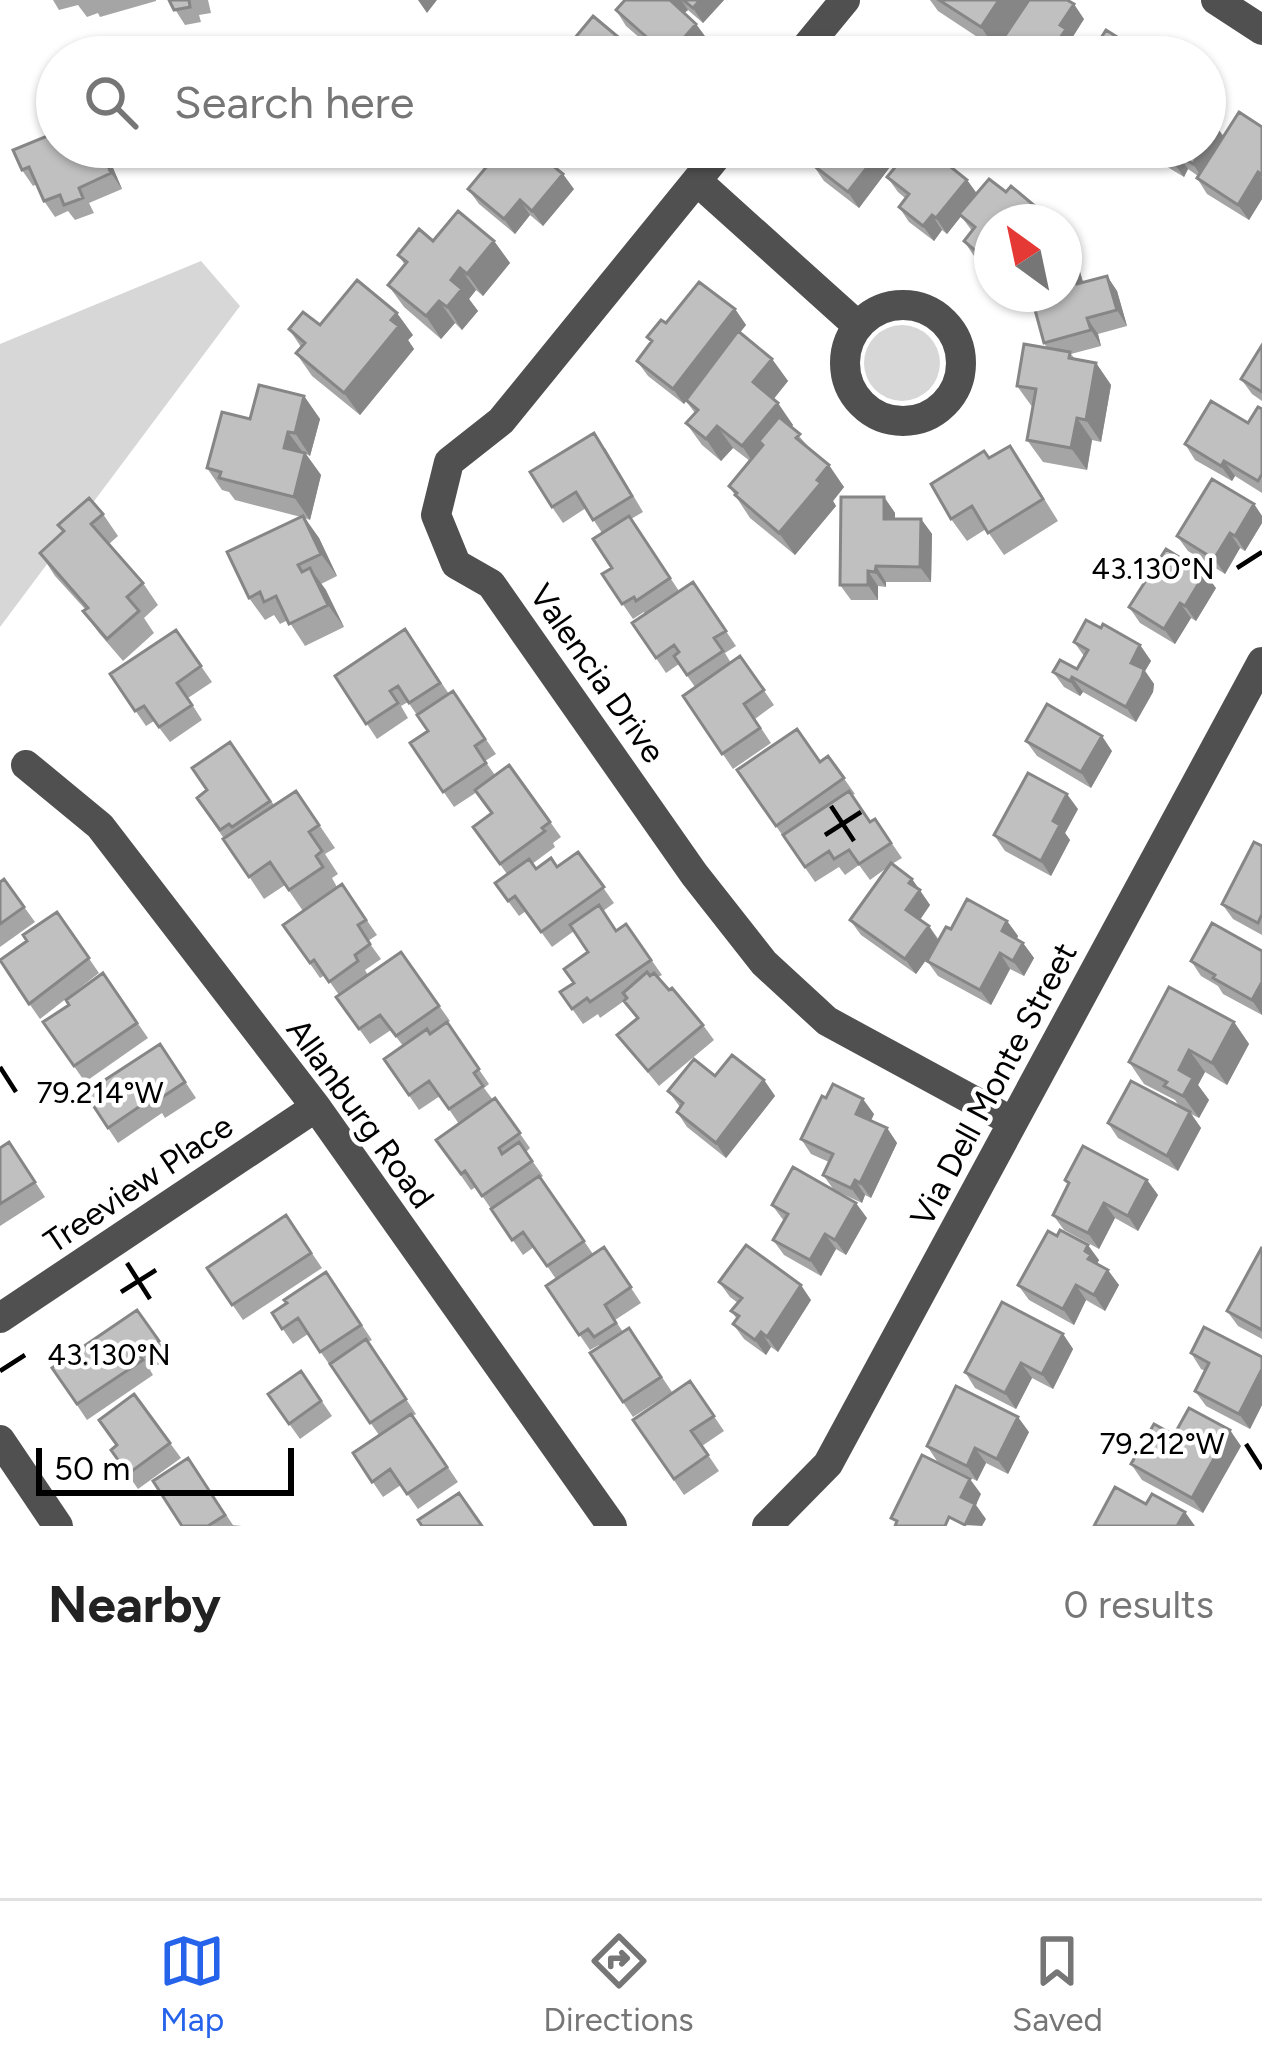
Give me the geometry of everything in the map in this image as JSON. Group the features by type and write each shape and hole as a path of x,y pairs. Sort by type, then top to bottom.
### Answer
{"street":[{"path":"815,36 844,0"},
{"path":"1216,0 1262,30"},
{"name":"Valencia Drive","path":"707,168 501,422 449,462 436,515 456,564 491,584 694,874 764,963 827,1021 1013,1122"},
{"path":"697,181 858,326"},
{"name":"Via Dell Monte Street","path":"766,1526 828,1464 1262,662"},
{"name":"Allanburg Road","path":"26,765 100,826 316,1107 612,1526"},
{"name":"Treeview Place","path":"0,1318 316,1107"},
{"path":"0,1440 58,1526"}],"shaded area":[{"path":"201,261 240,306 0,627 0,344"},
{"path":"902,325 917,327 929,336 938,348 938,378 929,390 917,399 902,401 887,399 875,390 866,378 864,363 866,348 875,336 887,327"}],"building":[{"path":"169,0 189,0 190,7 174,10"},
{"path":"625,0 672,0 696,24 686,36 645,36 616,10"},
{"path":"939,0 999,0 981,27"},
{"path":"1029,0 1074,4 1060,25 1066,29 1061,36 1005,36"},
{"path":"593,16 617,36 576,36"},
{"path":"1239,112 1262,127 1262,175 1258,172 1238,205 1197,178 1203,168 1226,168 1226,132"},
{"path":"36,141 36,168 109,168 111,173 79,188 83,198 64,205 60,195 44,201 29,167 22,170 13,150"},
{"path":"486,168 556,168 563,174 532,211 520,200 504,219 468,189"},
{"path":"817,168 867,168 848,192"},
{"path":"894,168 952,168 967,180 936,218 932,215 923,226 899,207 909,194 887,177"},
{"path":"989,179 1006,192 1011,186 1032,204 974,204 974,226 959,214"},
{"path":"458,211 494,241 467,274 460,268 451,280 462,289 447,307 439,301 426,316 388,285 407,262 398,255 419,229 433,241"},
{"path":"974,228 974,250 964,241"},
{"path":"1107,276 1117,310 1087,318 1091,330 1044,343 1036,312 1082,312 1082,283"},
{"path":"357,280 397,313 391,320 399,326 344,393 296,353 305,343 289,329 303,312 320,325"},
{"path":"699,282 735,309 673,389 637,361 652,341 647,337 661,320 666,323"},
{"path":"738,331 772,359 753,382 778,403 742,446 717,426 706,439 686,423 698,410 686,400"},
{"path":"1024,344 1070,352 1069,358 1096,363 1086,420 1077,418 1071,448 1027,440 1036,389 1017,386"},
{"path":"1262,345 1262,392 1241,379"},
{"path":"259,385 304,396 295,433 288,432 284,448 305,453 294,497 219,478 221,472 207,468 222,412 250,419"},
{"path":"1211,401 1248,423 1258,407 1262,409 1262,474 1258,481 1185,444"},
{"path":"779,417 829,465 817,480 821,483 779,533 729,486"},
{"path":"594,433 632,496 593,520 576,492 552,507 530,472"},
{"path":"1010,446 1043,499 988,533 972,506 951,519 931,484 984,451 989,458"},
{"path":"1212,479 1254,504 1214,559 1177,536"},
{"path":"841,497 884,497 884,519 921,519 920,567 876,566 875,572 868,571 868,585 840,585"},
{"path":"89,498 103,514 91,524 143,583 127,597 139,611 107,639 83,611 88,608 40,553 64,531 58,525"},
{"path":"303,516 321,554 298,565 302,572 310,568 328,605 289,624 276,596 264,602 260,592 249,598 227,552"},
{"path":"629,516 670,578 636,601 634,597 622,604 602,574 612,568 593,539"},
{"path":"1166,549 1205,573 1164,629 1129,607"},
{"path":"693,582 726,631 714,638 723,651 687,675 674,656 679,652 674,645 656,658 632,623"},
{"path":"1086,620 1140,645 1131,663 1144,669 1126,707 1072,677 1070,681 1053,672 1060,660 1077,669 1088,650 1074,642"},
{"path":"405,629 440,683 409,703 398,686 390,691 398,703 366,724 335,676"},
{"path":"176,630 201,666 177,683 192,705 159,727 144,706 135,711 110,674"},
{"path":"740,656 764,690 744,704 760,728 722,754 683,696"},
{"path":"453,691 485,739 475,746 486,763 443,792 410,743 428,731 417,715"},
{"path":"1047,704 1102,736 1081,772 1026,741"},
{"path":"797,729 820,762 828,756 844,778 776,826 737,770"},
{"path":"230,742 270,801 220,830 197,798 207,790 192,768"},
{"path":"509,765 550,822 542,828 545,831 500,864 473,827 492,813 475,790"},
{"path":"1028,773 1067,794 1053,821 1060,825 1041,861 994,835"},
{"path":"296,791 319,825 309,832 322,851 316,856 323,867 289,890 270,862 249,877 223,839"},
{"path":"849,791 891,843 859,864 849,850 834,859 829,851 805,867 783,835"},
{"path":"1254,842 1262,846 1258,923 1222,904"},
{"path":"578,852 604,887 541,932 515,896 508,901 495,883 529,859 536,869 551,858 557,867"},
{"path":"891,863 920,890 906,910 929,926 905,959 850,920"},
{"path":"4,879 24,907 0,924 0,882"},
{"path":"342,884 366,920 358,925 370,944 355,955 358,961 329,982 283,925"},
{"path":"967,899 1007,921 1002,931 1023,943 1013,961 1000,953 980,990 927,961"},
{"path":"599,905 616,931 626,924 651,960 572,1009 560,992 574,983 564,969 588,952 570,925"},
{"path":"57,912 89,958 29,1004 0,960 27,941 23,935"},
{"path":"1212,923 1262,951 1262,982 1252,1000 1191,961"},
{"path":"401,952 439,1006 396,1036 380,1015 359,1029 336,997"},
{"path":"647,972 672,988 703,1025 648,1071 617,1035 638,1018 623,993"},
{"path":"103,973 137,1023 74,1066 43,1022"},
{"path":"1169,987 1234,1022 1212,1063 1189,1050 1179,1070 1193,1078 1183,1096 1129,1062"},
{"path":"447,1022 479,1069 474,1073 483,1086 449,1109 429,1081 409,1095 384,1059 427,1029 430,1034"},
{"path":"160,1044 185,1082 108,1128 85,1093"},
{"path":"732,1055 764,1080 716,1143 677,1112 683,1103 668,1091 694,1059 715,1076"},
{"path":"1131,1081 1190,1112 1167,1156 1108,1123"},
{"path":"833,1084 863,1099 856,1114 887,1128 860,1183 855,1180 851,1188 823,1175 833,1154 801,1139"},
{"path":"495,1098 520,1133 499,1148 502,1154 519,1142 532,1161 482,1196 436,1140"},
{"path":"9,1142 35,1182 0,1204 0,1148"},
{"path":"1083,1146 1147,1180 1128,1216 1104,1203 1088,1233 1053,1215"},
{"path":"793,1167 856,1203 835,1240 825,1234 810,1260 773,1240 788,1214 772,1205"},
{"path":"539,1176 584,1241 547,1266 523,1232 512,1240 491,1209"},
{"path":"286,1215 311,1253 232,1305 207,1268"},
{"path":"1060,1230 1088,1245 1088,1259 1108,1270 1094,1295 1076,1285 1063,1309 1018,1285 1048,1231 1057,1236"},
{"path":"746,1245 801,1285 767,1337 761,1332 755,1340 733,1324 739,1316 731,1311 742,1298 719,1282"},
{"path":"604,1247 631,1287 605,1305 616,1323 594,1337 588,1329 579,1335 546,1286"},
{"path":"1262,1247 1262,1330 1227,1311"},
{"path":"326,1272 361,1325 320,1352 298,1318 282,1329 272,1313"},
{"path":"1002,1302 1063,1334 1042,1374 1021,1363 1005,1393 965,1372"},
{"path":"137,1310 159,1341 139,1355 143,1360 77,1404 52,1368"},
{"path":"1204,1327 1262,1357 1262,1369 1239,1414 1195,1391 1209,1363 1191,1353"},
{"path":"629,1328 661,1377 623,1402 590,1353"},
{"path":"366,1339 406,1399 370,1423 330,1364"},
{"path":"301,1371 321,1401 289,1424 268,1394"},
{"path":"690,1381 714,1416 691,1431 708,1455 674,1479 633,1420"},
{"path":"956,1386 1018,1417 997,1459 975,1448 967,1466 927,1446"},
{"path":"134,1394 170,1443 128,1474 111,1450 117,1445 99,1420"},
{"path":"1189,1408 1230,1430 1192,1498 1131,1464 1154,1424 1174,1435"},
{"path":"411,1414 447,1467 407,1494 390,1469 372,1482 353,1453"},
{"path":"922,1455 970,1479 961,1497 975,1504 965,1525 949,1517 945,1526 895,1526 897,1521 891,1518"},
{"path":"188,1458 225,1515 208,1526 182,1526 153,1481"},
{"path":"1115,1487 1146,1504 1152,1494 1185,1512 1177,1526 1094,1526"},
{"path":"459,1493 482,1526 422,1526 418,1520"}]}
